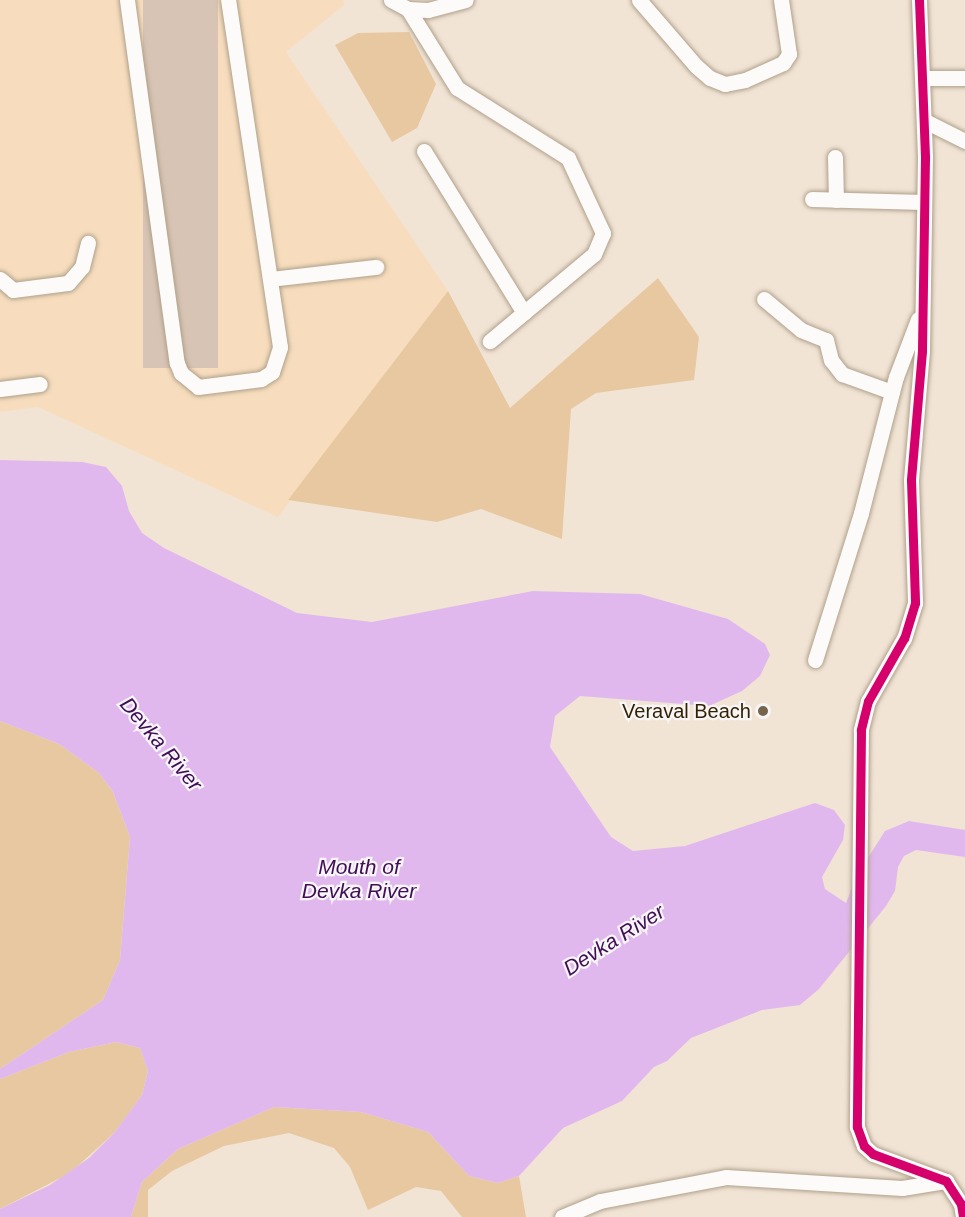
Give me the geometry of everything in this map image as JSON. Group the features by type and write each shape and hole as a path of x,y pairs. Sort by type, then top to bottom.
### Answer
{"street":[{"path":"126,0 177,363 190,383 198,387 261,380 272,372 280,347 228,0"},
{"path":"391,0 408,9 428,10 466,0"},
{"path":"639,0 696,66 710,78 725,84 745,80 783,63 789,54 782,0"},
{"path":"919,0 924,78 924,202 922,307 911,480 915,603 904,638 868,701 861,730 857,1127 864,1146 873,1154 940,1178 961,1204 963,1217"},
{"path":"408,9 457,88 568,158 601,224 600,249 490,341"},
{"path":"924,78 965,78"},
{"path":"924,121 965,141"},
{"path":"424,151 524,313"},
{"path":"835,157 836,200"},
{"path":"812,199 924,202"},
{"path":"0,279 13,290 68,283 82,267 88,243"},
{"path":"270,279 376,267"},
{"path":"764,299 801,330 826,340 836,369 842,374 892,392"},
{"path":"815,660 861,513 892,392 922,307"},
{"path":"0,389 40,384"},
{"path":"562,1217 600,1201 726,1177 902,1188 940,1178"}],"shaded area":[{"path":"0,0 343,0 344,5 286,52 448,291 278,517 38,407 0,412"},
{"path":"409,32 436,84 417,128 392,142 335,45 358,33"},
{"path":"658,278 699,337 694,380 596,393 571,409 562,539 481,509 437,522 288,500 448,291 510,408"},
{"path":"0,721 59,744 99,773 113,792 130,837 120,960 103,1000 0,1069"},
{"path":"116,1042 140,1048 148,1071 142,1095 114,1133 70,1173 0,1209 0,1079 69,1052"},
{"path":"274,1107 361,1112 428,1132 469,1176 498,1183 519,1176 526,1217 462,1217 441,1191 416,1187 368,1210 350,1167 334,1148 289,1133 224,1146 172,1171 148,1190 148,1217 131,1217 142,1182 178,1149"}],"water":[{"name":"Mouth of Devka River","path":"0,460 82,462 106,467 122,486 129,511 142,533 164,548 297,613 372,622 533,591 640,594 728,619 765,644 770,655 760,676 742,691 709,706 580,696 555,716 550,747 611,837 633,851 685,846 815,803 834,810 845,825 843,840 822,877 825,889 846,903 857,875 885,831 909,821 965,830 965,857 916,850 904,856 898,867 895,891 886,906 819,989 800,1005 762,1010 691,1038 667,1061 654,1067 622,1101 563,1128 519,1176 498,1183 469,1176 428,1132 361,1112 274,1107 178,1149 142,1182 131,1217 0,1217 0,1209 50,1185 89,1158 114,1133 142,1095 148,1071 140,1048 116,1042 69,1052 0,1079 0,1069 103,1000 120,960 130,837 113,792 99,773 59,744 0,721"}],"building":[{"path":"143,0 218,0 218,368 143,368"}],"cycle path":[{"path":"919,0 925,158 922,351 911,480 915,603 904,638 868,701 861,730 857,1127 864,1146 873,1154 946,1181 961,1204 963,1217"}],"place":[{"name":"Veraval Beach","path":"763,711"}],"water label":[{"name":"Devka River","path":"161,744"},
{"name":"Devka River","path":"614,940"}]}
